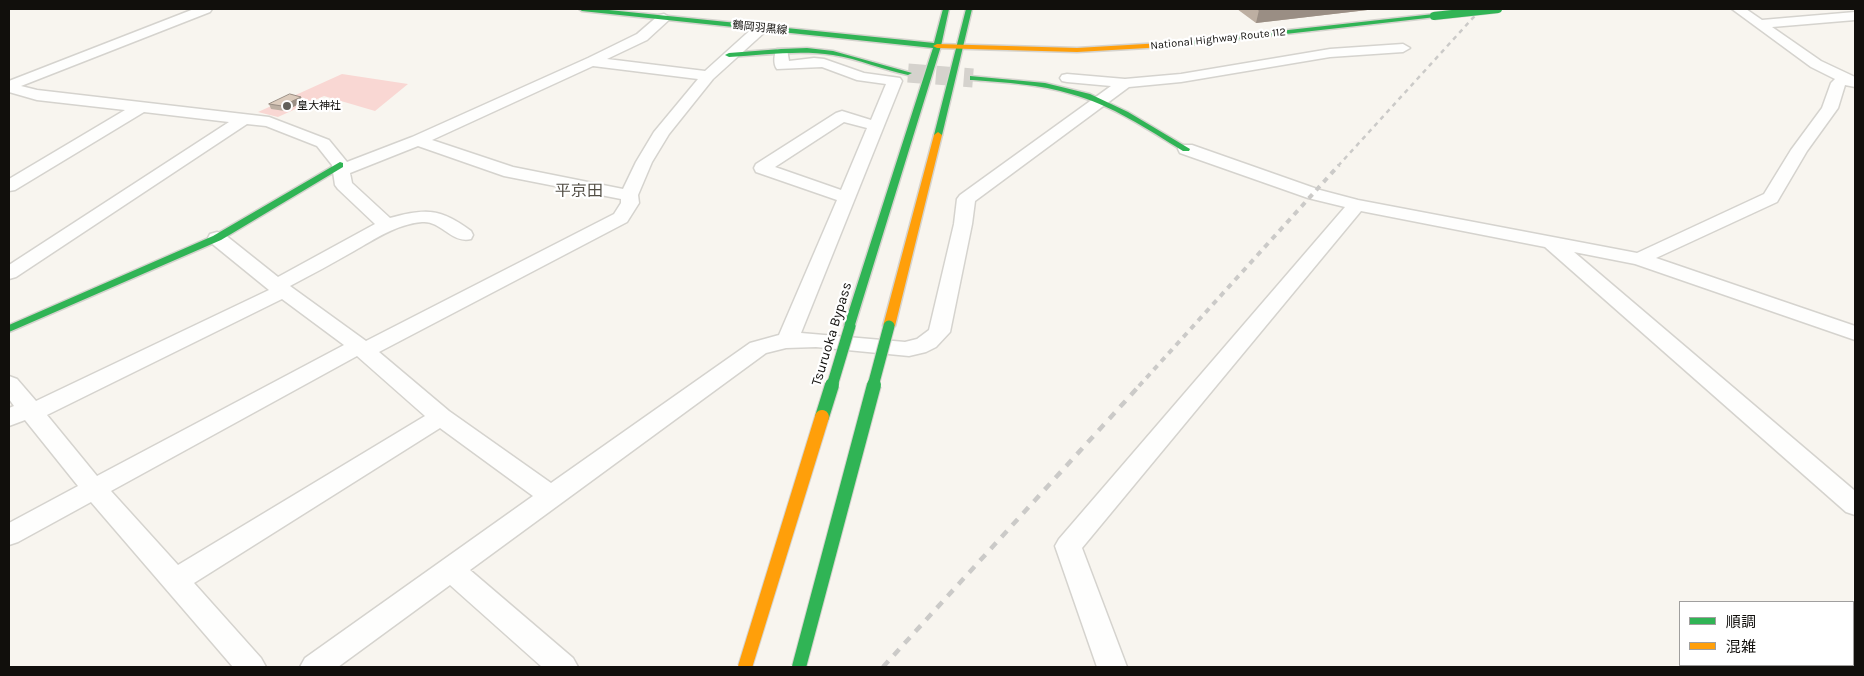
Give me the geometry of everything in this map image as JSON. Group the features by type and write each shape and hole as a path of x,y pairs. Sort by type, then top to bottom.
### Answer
{"main road":[{"name":"鶴岡羽黒線","path":"582,9 937,46"},
{"name":"Tsuruoka Bypass","path":"745,667 937,46 946,9"},
{"path":"799,667 889,326 961,47 969,9"},
{"name":"National Highway Route 112","path":"937,46 1069,50 1125,48 1222,40 1498,9"},
{"path":"729,55 804,51 834,54 886,69 908,73"},
{"path":"974,78 1024,81 1057,88 1101,101 1186,149"},
{"path":"9,329 217,238 341,167"}],"street":[{"path":"9,87 205,9"},
{"path":"1738,9 1816,64 1851,81"},
{"path":"1759,24 1855,16"},
{"path":"341,167 418,140 591,61 642,36 664,18"},
{"path":"9,535 361,349 621,218 630,203 629,195 644,162 662,132 708,76 761,28"},
{"path":"1067,78 1125,83 1172,80 1330,52 1403,48"},
{"path":"782,52 782,66 814,62 824,63 862,77 895,82 787,341"},
{"path":"591,61 708,76"},
{"path":"1638,259 1771,198 1799,150 1830,108 1838,83 1851,81"},
{"path":"315,667 452,570 746,356 773,342 808,340 915,348 931,342 939,332 963,224 966,199 1125,83"},
{"path":"9,87 37,95 269,122 323,143 341,167 344,185 387,225"},
{"path":"9,186 141,107"},
{"path":"847,198 762,168 842,116 876,126"},
{"path":"9,273 244,119"},
{"path":"418,140 465,158 510,172 629,195"},
{"path":"1186,149 1314,194 1357,205 1638,259 1855,333"},
{"path":"1112,667 1068,546 1357,205"},
{"path":"24,413 280,288 387,225 430,216 447,221 464,236"},
{"path":"217,238 361,349 441,417 552,497"},
{"path":"1553,244 1855,505"},
{"path":"9,384 24,413 94,489 251,667"},
{"path":"175,581 441,417"},
{"path":"452,570 563,667"}],"shaded area":[{"path":"342,74 408,84 375,111 324,96 278,117 258,112"}],"building":[{"path":"290,94 301,97 282,106 269,104"}],"tunnel":[{"path":"908,73 973,78"}],"railway":[{"path":"1338,166 1481,9"},
{"path":"1139,386 1339,165"},
{"path":"883,667 1140,385"}],"traffic: fast":[{"path":"582,9 937,46"},
{"path":"850,326 937,46 946,9"},
{"path":"938,135 969,9"},
{"path":"1434,16 1498,9"},
{"path":"1179,44 1434,16"},
{"path":"729,55 781,51 820,51 852,57 908,73"},
{"path":"973,78 1045,85 1087,96 1125,113 1186,149"},
{"path":"9,329 217,238 340,165"},
{"path":"822,417 850,326"},
{"path":"799,667 889,326"}],"traffic: slow":[{"path":"937,46 1077,50 1179,44"},
{"path":"889,326 938,135"},
{"path":"745,667 822,417"}],"place":[{"name":"皇大神社","path":"287,106"}],"district":[{"name":"平京田","path":"579,191"}]}
